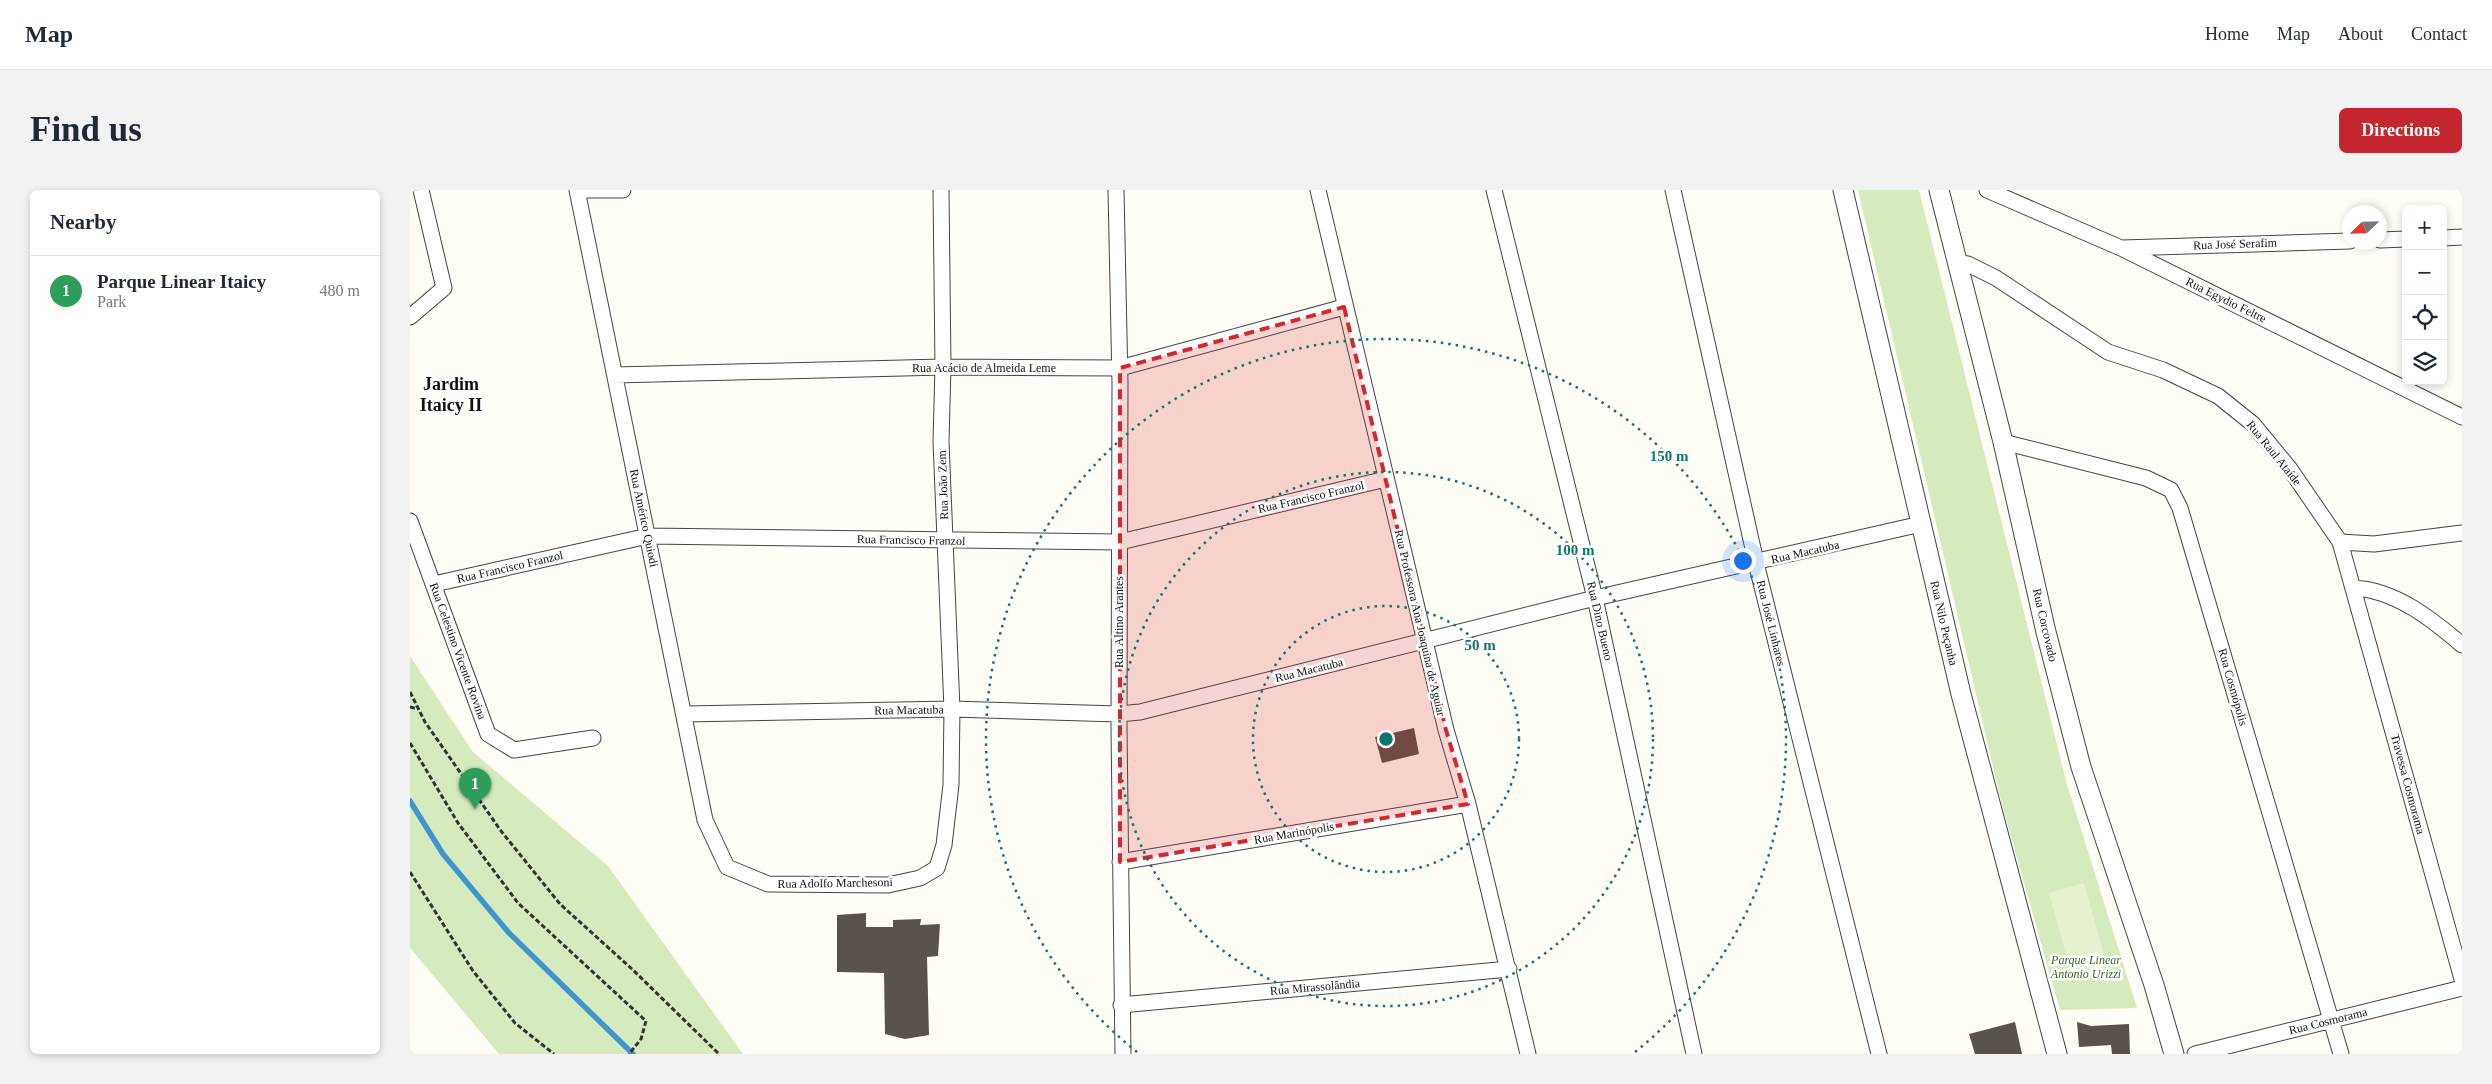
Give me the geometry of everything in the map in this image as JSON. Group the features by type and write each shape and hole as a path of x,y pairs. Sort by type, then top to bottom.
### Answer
{"street":[{"path":"410,317 444,288 421,190"},
{"path":"577,190 623,190"},
{"name":"Rua Américo Quiodi","path":"577,190 685,714 705,820 715,846"},
{"name":"Rua João Zem","path":"937,868 944,845 951,786 952,709 941,442 943,367 941,190"},
{"name":"Rua Altino Arantes","path":"1116,190 1120,368 1119,714 1123,1054"},
{"name":"Rua Professora Ana Joaquina de Aguiar","path":"1318,190 1344,307 1446,730 1468,804 1528,1054"},
{"name":"Rua Dino Bueno","path":"1494,190 1595,598 1694,1054"},
{"name":"Rua José Linhares","path":"1674,190 1756,564 1879,1054"},
{"name":"Rua Nilo Peçanha","path":"1843,190 1961,694 2058,1054"},
{"name":"Rua Corcovado","path":"1939,190 2003,442 2046,632 2081,767 2154,985 2174,1054"},
{"name":"Rua Egydio Feltre","path":"1987,190 2121,248 2462,417"},
{"path":"2447,238 2462,237"},
{"path":"2387,240 2402,239"},
{"name":"Rua José Serafim","path":"2121,248 2342,241"},
{"name":"Rua Raul Ataíde","path":"1958,262 1968,264 1996,278 2108,352 2163,370 2218,396 2253,424 2290,470 2340,542 2354,588"},
{"name":"Rua Acácio de Almeida Leme","path":"615,375 943,367 1120,368 1344,307"},
{"name":"Rua Cosmópolis","path":"2003,442 2146,478 2171,490 2180,508 2341,1054"},
{"name":"Rua Francisco Franzol","path":"434,584 648,536 1120,542 1386,479"},
{"name":"Rua Celestino Vicente Rovina","path":"410,521 488,734 514,750 593,738"},
{"name":"Rua Macatuba","path":"685,714 952,709 1119,714 1140,712 1595,598 1756,564 1921,524"},
{"path":"2340,542 2374,544 2462,533"},
{"path":"2354,588 2372,589 2401,602 2438,624 2462,645"},
{"name":"Travessa Cosmorama","path":"2354,588 2462,979"},
{"name":"Rua Marinópolis","path":"1120,862 1468,804"},
{"name":"Rua Adolfo Marchesoni","path":"715,846 727,866 768,884 888,885 920,878 937,868"},
{"name":"Rua Mirassolândia","path":"1121,1005 1509,969"},
{"name":"Rua Cosmorama","path":"2195,1054 2462,988"}],"path":[{"path":"410,692 418,709 501,831 560,904 632,969 719,1054"},
{"path":"410,707 418,709"},
{"path":"410,743 458,823 518,903 646,1021 645,1030 636,1047 629,1054"},
{"path":"410,872 473,971 515,1023 554,1054"}],"highlighted area":[{"path":"1344,307 1446,730 1468,804 1120,862 1120,368"}],"green space":[{"name":"Parque Linear Antonio Urizzi","path":"1858,190 1919,190 2066,781 2137,1008 2060,1010 2002,805"},
{"path":"410,656 473,752 608,866 743,1054 499,1054 410,948"},
{"path":"2084,883 2107,966 2072,976 2049,893"}],"building":[{"path":"1414,728 1419,754 1382,763 1375,737"},
{"path":"866,913 866,927 893,927 893,920 921,919 920,925 940,924 938,956 927,957 929,1035 905,1039 885,1034 884,973 837,972 837,915"},
{"path":"2015,1022 2022,1054 1975,1054 1969,1034"},
{"path":"2077,1022 2091,1026 2129,1024 2130,1054 2112,1054 2111,1045 2079,1047"}],"waterway":[{"path":"410,801 443,854 509,933 633,1054"}],"place":[{"name":"Parque Linear Itaicy","path":"475,809"}],"district":[{"name":"Jardim Itaicy II","path":"451,394"}]}
